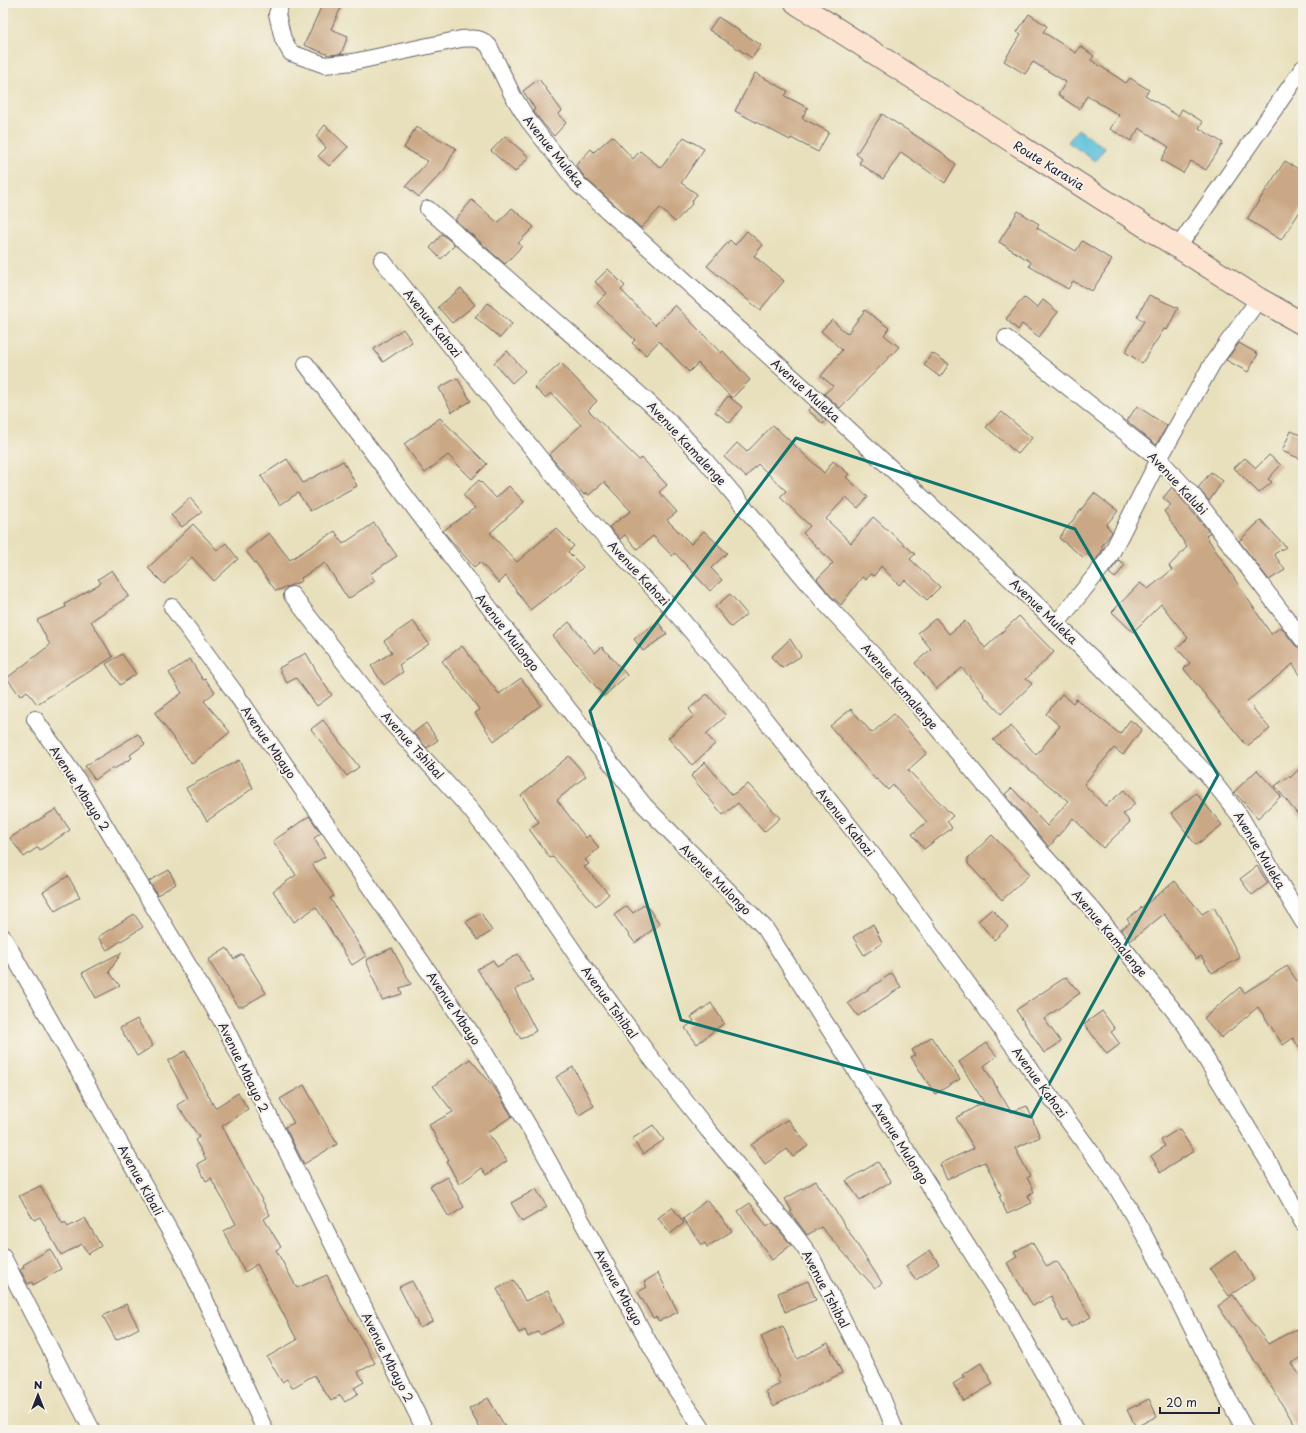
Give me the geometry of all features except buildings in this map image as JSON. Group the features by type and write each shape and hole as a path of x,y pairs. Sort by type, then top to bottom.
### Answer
{"street":[{"name":"Avenue Muleka","path":"281,3 277,14 283,39 291,53 324,65 353,62 461,39 474,38 483,40 488,46 513,96 528,120 578,184 909,484 1056,623 1207,774 1240,816 1303,922"},
{"name":"Route Karavia","path":"796,3 1259,299 1303,324"},
{"path":"1178,247 1303,68"},
{"name":"Avenue Kamalenge","path":"428,209 646,400 677,429 824,602 902,686 1040,851 1093,910 1186,1026 1259,1146 1303,1223"},
{"name":"Avenue Kahozi","path":"382,260 586,516 675,612 751,702 883,868 992,1014 1113,1182 1150,1244 1219,1383 1245,1430"},
{"path":"1056,623 1108,558 1159,459 1212,364 1259,299"},
{"name":"Avenue Kalubi","path":"1006,338 1159,459 1195,498 1303,640"},
{"name":"Avenue Mulongo","path":"306,364 510,635 644,805 765,928 1008,1310 1076,1430"},
{"name":"Avenue Tshibal","path":"292,595 388,719 484,827 518,870 583,966 648,1054 708,1130 792,1230 812,1258 881,1395 895,1430"},
{"name":"Avenue Mbayo","path":"172,607 236,694 485,1053 537,1140 668,1377 703,1430"},
{"name":"Avenue Mbayo 2","path":"35,719 79,782 224,1025 425,1430"},
{"name":"Avenue Kibali","path":"3,937 189,1265 265,1430"},
{"path":"3,1257 92,1430"}],"highlighted area":[{"path":"796,438 1075,529 1218,775 1031,1117 681,1020 590,711"}],"water":[{"path":"1078,129 1105,148 1095,161 1068,142"}]}
